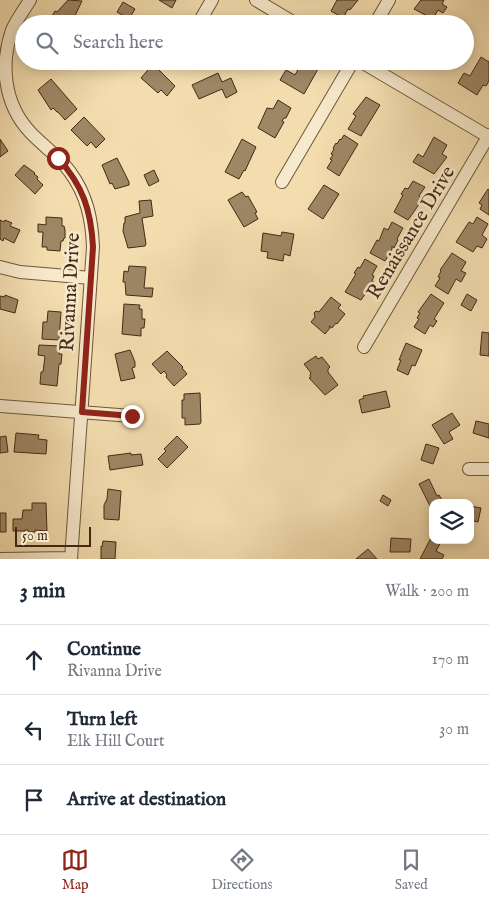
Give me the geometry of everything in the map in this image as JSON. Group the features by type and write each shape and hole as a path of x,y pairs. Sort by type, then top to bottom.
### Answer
{"street":[{"name":"Rivanna Drive","path":"21,15 30,0"},
{"path":"203,15 212,0"},
{"path":"256,0 281,15"},
{"path":"380,15 389,0"},
{"name":"Rivanna Drive","path":"15,26 2,64 8,96 19,118 30,132 70,171 84,197 92,228 93,247 71,558"},
{"path":"282,182 348,70"},
{"path":"375,70 489,136"},
{"name":"Renaissance Drive","path":"364,347 489,136"},
{"path":"0,267 20,272 91,278"},
{"path":"0,406 132,416"},
{"path":"469,469 489,469"},
{"path":"0,559 71,558"}],"building":[{"path":"68,0 82,1 75,15 53,15 55,11 57,12"},
{"path":"159,0 176,0 172,8"},
{"path":"337,0 358,0 345,15 338,15 331,11"},
{"path":"421,0 444,0 442,4 447,7 443,13 438,10 435,15 425,15 414,9"},
{"path":"123,2 135,9 131,15 122,15 117,12"},
{"path":"481,57 489,62 489,81 486,86 483,85 477,95 458,83 464,73 470,76"},
{"path":"148,70 159,70 175,86 167,96 161,90 158,93 141,78"},
{"path":"286,70 295,75 298,70 317,70 304,94 280,80"},
{"path":"218,73 222,82 231,78 237,92 226,98 222,89 199,99 192,85"},
{"path":"51,79 77,109 65,120 53,108 51,110 38,90"},
{"path":"366,97 380,105 361,136 348,129 356,116 353,114"},
{"path":"278,100 291,108 286,118 282,121 284,122 275,138 258,128 267,108 273,109"},
{"path":"84,117 105,139 96,148 91,142 87,146 71,130"},
{"path":"344,135 358,144 339,176 327,168 332,160 330,159 333,155 331,154 333,148"},
{"path":"434,137 447,145 442,154 447,157 434,174 413,162 418,154 423,157"},
{"path":"0,139 8,151 0,157"},
{"path":"242,139 256,147 245,171 239,179 225,172"},
{"path":"117,158 129,185 115,189 112,183 110,184 102,165"},
{"path":"24,165 35,173 38,177 37,179 43,185 35,194 15,175"},
{"path":"154,170 159,181 149,186 144,175"},
{"path":"413,181 425,187 419,196 421,197 420,203 408,220 394,212 403,195 401,194 405,188 408,189"},
{"path":"324,185 339,194 323,219 308,209"},
{"path":"488,189 489,215 480,209 482,205 479,203"},
{"path":"242,192 246,197 248,196 257,212 255,213 258,219 244,227 228,200"},
{"path":"151,200 153,216 142,218 146,244 145,246 128,248 123,231 125,217 140,213 139,201"},
{"path":"46,217 62,218 65,238 61,241 60,251 47,250 47,247 42,247 43,232 38,232 38,224 46,225"},
{"path":"477,217 488,224 482,235 487,239 482,248 477,246 473,252 456,242 469,222 473,224"},
{"path":"0,220 12,223 10,226 20,230 14,243 4,238 3,241 0,239"},
{"path":"392,222 403,228 394,248 392,246 385,261 370,253 377,240 379,241 384,228 388,230"},
{"path":"282,232 294,234 290,256 284,254 283,261 267,258 268,252 261,251 263,233 281,236"},
{"path":"452,253 466,262 461,271 466,273 461,282 456,279 448,294 435,286 440,278 438,277 440,270"},
{"path":"365,259 377,266 372,275 374,276 372,281 374,282 361,300 345,292 356,274 354,273 358,267 360,268"},
{"path":"129,266 146,267 144,288 153,288 152,297 126,295 125,282 123,282 124,271 128,272"},
{"path":"431,294 444,303 434,319 437,321 433,327 430,325 425,334 414,327 419,319 417,318 420,313 418,312"},
{"path":"467,294 477,300 471,311 461,305"},
{"path":"5,295 18,300 15,313 0,309 0,296 5,297"},
{"path":"331,297 341,305 338,308 345,314 332,328 329,326 330,328 325,334 311,322 315,317 314,313 316,311 319,312"},
{"path":"124,304 140,305 139,309 142,309 142,319 145,319 144,328 141,328 141,336 122,334"},
{"path":"48,311 61,312 59,340 42,339 43,322 47,322"},
{"path":"482,332 489,333 489,356 480,355"},
{"path":"406,343 422,350 415,366 412,365 408,375 397,370"},
{"path":"39,345 60,346 59,354 62,354 57,386 40,384 45,356 38,355"},
{"path":"130,350 135,362 135,367 132,368 135,378 121,381 115,354"},
{"path":"167,351 183,367 187,374 174,386 166,377 167,375 164,371 161,374 152,364"},
{"path":"316,356 318,359 322,357 330,367 328,372 338,385 325,395 309,378 311,373 304,364"},
{"path":"386,391 390,407 362,413 359,400 364,398 363,396"},
{"path":"200,393 201,422 200,424 185,425 185,418 182,418 184,394"},
{"path":"452,413 460,425 449,432 453,439 444,444 432,425"},
{"path":"476,421 489,424 489,438 473,433"},
{"path":"16,433 39,435 38,439 47,440 46,454 14,452"},
{"path":"6,436 8,452 0,453 0,437"},
{"path":"177,436 188,447 167,468 158,459 166,451 164,449"},
{"path":"426,444 439,448 433,464 421,460"},
{"path":"131,453 131,455 141,454 143,465 110,470 108,456"},
{"path":"429,479 437,496 439,495 441,499 429,499 429,504 419,484"},
{"path":"108,489 121,491 119,520 104,519 104,505"},
{"path":"383,495 391,500 388,506 380,501"},
{"path":"32,503 46,503 47,531 13,531 13,519 22,519 23,510 32,510"},
{"path":"474,507 481,508 478,522 474,521"},
{"path":"0,513 6,513 6,532 0,532"},
{"path":"391,538 411,539 410,552 390,552"},
{"path":"103,541 116,542 115,559 101,559"},
{"path":"429,542 429,544 440,544 436,551 444,555 442,559 420,559"},
{"path":"368,549 377,559 356,559"}],"route":[{"path":"58,158 80,186 92,228 93,247 82,412 132,416"}]}
